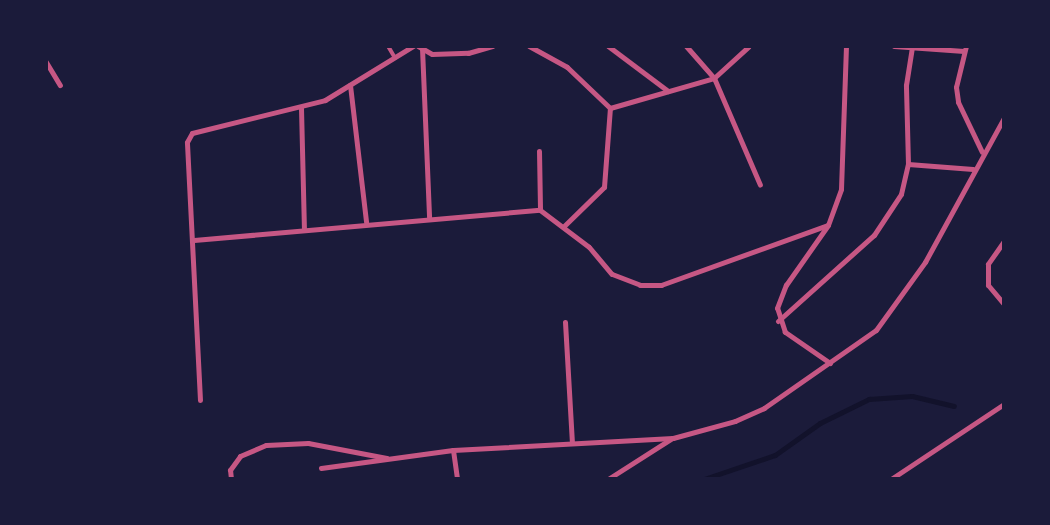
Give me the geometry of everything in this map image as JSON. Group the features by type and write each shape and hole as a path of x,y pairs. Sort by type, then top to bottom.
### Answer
{"street":[{"path":"200,400 194,240 187,142 192,133 301,108 350,84 413,46"},
{"path":"420,47 432,54 468,53 492,46"},
{"path":"529,46 566,67 610,108"},
{"path":"608,46 668,91"},
{"path":"686,46 714,78 760,185"},
{"path":"610,108 714,78 749,46"},
{"path":"830,363 785,332 778,321 777,308 786,285 828,225 841,188 846,46"},
{"path":"894,46 965,49 956,87 958,102 982,152"},
{"path":"420,47 429,218"},
{"path":"778,321 874,235 901,194 908,164 906,85 912,47"},
{"path":"46,62 60,85"},
{"path":"350,84 366,222"},
{"path":"301,108 304,228"},
{"path":"564,226 604,187 610,108"},
{"path":"321,468 453,450 673,438 735,421 764,408 876,330 909,288 982,152 1004,118"},
{"path":"539,151 540,210"},
{"path":"908,164 973,169"},
{"path":"194,240 366,222 540,210 564,226 623,279 661,285 828,225"},
{"path":"1004,241 988,264 988,285 1004,304"},
{"path":"565,322 572,443"},
{"path":"891,479 1004,404"},
{"path":"608,479 673,438"},
{"path":"231,479 230,470 240,456 266,445 323,444 390,458"},
{"path":"453,450 457,479"}],"lane":[{"path":"388,46 395,58"}],"waterway":[{"path":"704,479 775,455 820,423 869,399 912,396 954,406"}]}
